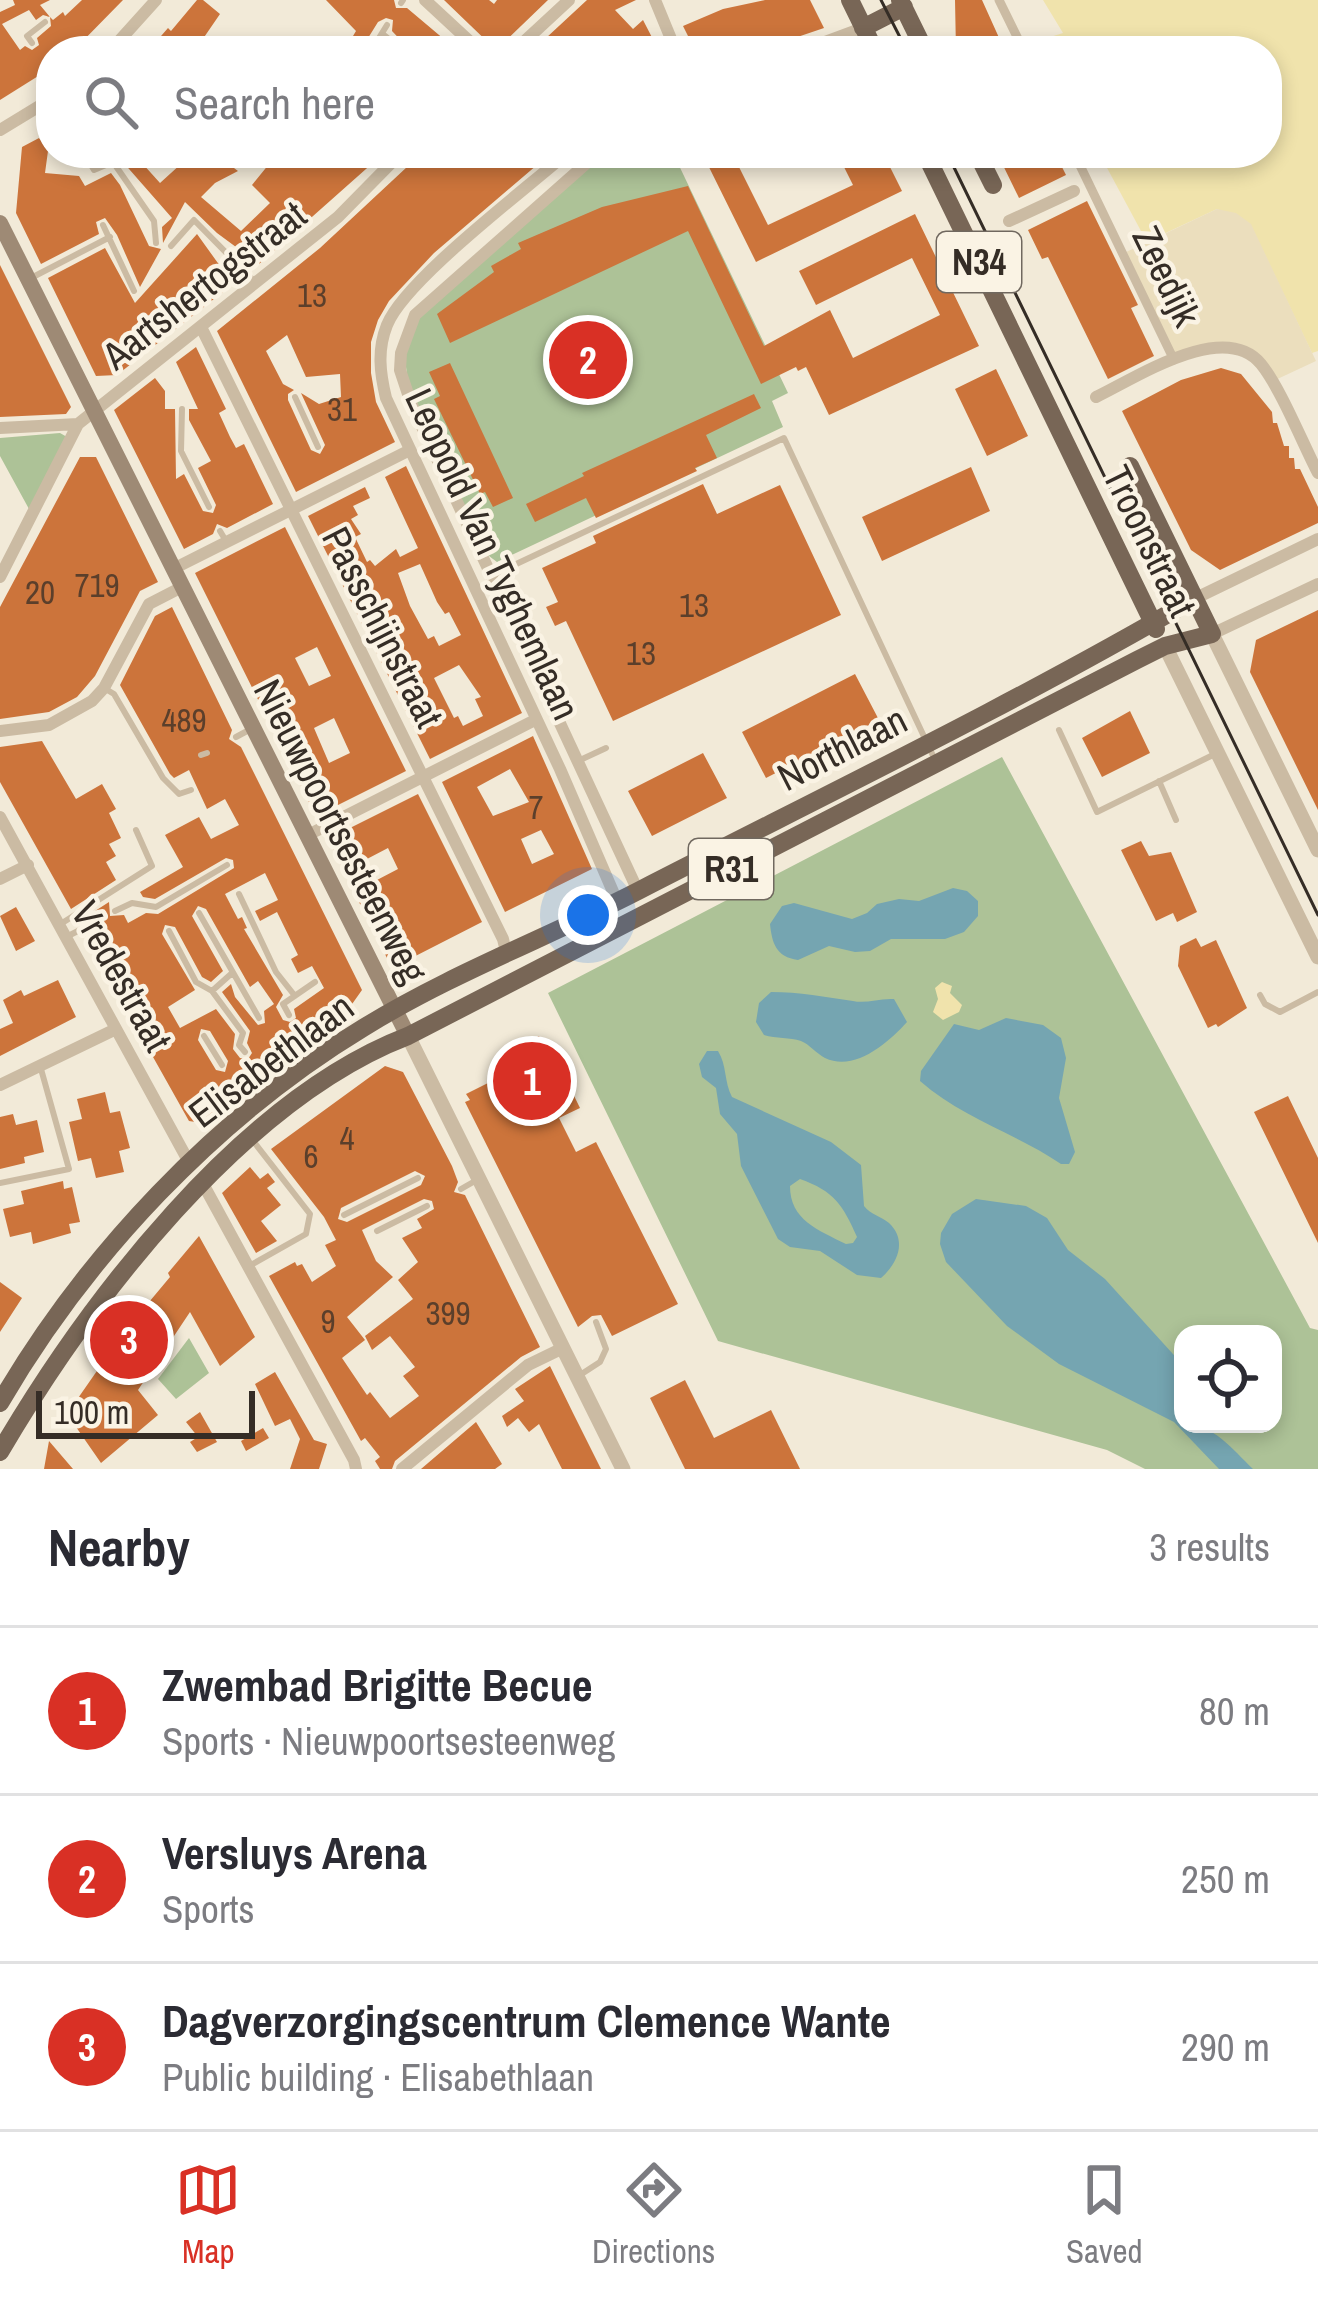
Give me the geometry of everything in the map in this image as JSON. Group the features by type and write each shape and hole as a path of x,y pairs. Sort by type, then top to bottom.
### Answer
{"main road":[{"path":"850,0 867,36"},
{"path":"863,28 907,2 919,36"},
{"name":"Troonstraat","path":"932,168 1165,646"},
{"name":"N34","path":"984,168 993,185"},
{"name":"Nieuwpoortsesteenweg","path":"0,224 182,587 244,733 306,836 408,1036"},
{"name":"Troonstraat","path":"1130,466 1212,634"},
{"name":"Northlaan","path":"395,1012 638,891 1195,598"},
{"name":"Northlaan","path":"408,1036 1165,646 1212,634"},
{"name":"Elisabethlaan","path":"0,1403 102,1258 190,1164 274,1090 395,1012"},
{"name":"Elisabethlaan","path":"0,1452 39,1387 116,1280 202,1182 294,1100 368,1052 408,1036"},
{"name":"Elisabethlaan","path":"190,1164 202,1182"}],"street":[{"path":"124,36 156,0"},
{"path":"425,0 464,36"},
{"path":"530,36 568,0"},
{"path":"655,0 670,36"},
{"path":"999,0 1017,36"},
{"path":"841,36 863,28"},
{"path":"0,130 36,109"},
{"name":"Aartshertogstraat","path":"78,424 258,284 338,217 386,168"},
{"name":"Leopold Van Tyghemlaan","path":"550,168 410,290 392,316 382,345 381,375 386,398 617,901"},
{"name":"Leopold Van Tyghemlaan","path":"581,168 426,302 404,335 400,353 403,382 638,891"},
{"name":"Zeedijk","path":"1084,168 1174,360 1221,346 1252,356 1269,378 1318,473"},
{"path":"1009,221 1094,182"},
{"name":"Passchijnstraat","path":"201,327 264,440 290,510 424,776 507,956"},
{"path":"1096,397 1174,360"},
{"path":"0,428 78,424"},
{"path":"0,577 6,550 78,424"},
{"path":"172,569 223,536 290,510 410,450"},
{"name":"Northlaan","path":"1195,598 1318,540"},
{"name":"Northlaan","path":"1212,634 1318,584"},
{"path":"0,731 49,725 72,715 104,688 149,604 182,587"},
{"name":"Troonstraat","path":"1212,634 1318,850"},
{"name":"Troonstraat","path":"1165,646 1318,957"},
{"path":"306,836 535,720"},
{"name":"Vredestraat","path":"0,817 190,1164"},
{"path":"0,879 28,865"},
{"path":"0,1085 116,1029"},
{"name":"Nieuwpoortsesteenweg","path":"408,1036 457,1157 478,1179 623,1469"},
{"path":"202,1182 356,1469"},
{"path":"409,1467 528,1365 563,1348"}],"lane":[{"path":"32,43 27,36 45,22"},
{"path":"385,36 387,25"},
{"path":"117,168 154,221 156,243"},
{"path":"171,246 194,220 258,284"},
{"path":"103,225 134,291"},
{"path":"28,280 110,237"},
{"path":"295,397 318,446"},
{"path":"182,409 181,451 209,507"},
{"path":"490,576 784,438 937,764"},
{"path":"104,688 114,694 163,778 179,794 191,790"},
{"path":"1059,730 1097,812 1218,752"},
{"path":"578,761 606,748"},
{"path":"1159,782 1176,820"},
{"path":"63,931 152,866 136,830"},
{"path":"115,911 132,902 156,907 227,865"},
{"path":"239,894 276,972 295,996"},
{"path":"200,913 259,1018"},
{"path":"63,931 82,929"},
{"path":"169,931 196,982 212,991 243,1034 238,1045 245,1052"},
{"path":"212,991 231,974"},
{"path":"289,1015 283,1004 315,982"},
{"path":"1260,995 1265,1004 1280,1012 1318,992"},
{"path":"204,1036 222,1064"},
{"path":"306,1041 319,1057"},
{"path":"0,1183 69,1169 40,1066"},
{"path":"261,1073 274,1090"},
{"path":"240,1090 253,1107"},
{"path":"249,1266 306,1234 310,1214 251,1139"},
{"path":"344,1215 418,1178"},
{"path":"461,1189 478,1179"},
{"path":"377,1231 427,1206"},
{"path":"577,1377 600,1363 606,1349 596,1322"}],"green space":[{"path":"585,168 680,168 788,393 772,401 783,427 497,562 485,553 409,392 404,350 416,320"},
{"path":"60,433 67,437 29,509 0,456 0,438"},
{"path":"1002,757 1310,1328 1318,1330 1318,1469 1145,1469 1107,1450 718,1341 548,993"},
{"path":"189,1338 209,1373 176,1399 158,1379"}],"sand":[{"path":"1043,0 1318,0 1318,351 1312,353 1250,224 1217,209 1157,237 1141,231 1107,168 1282,168 1282,36 1054,36 1063,33"},
{"path":"942,982 952,986 950,993 962,1005 959,1012 943,1020 933,1012 938,999 935,988"}],"shaded area":[{"path":"1217,209 1236,213 1251,224 1316,361 1271,382 1238,349 1174,360 1124,253"}],"water":[{"path":"953,888 967,891 978,901 978,916 964,932 945,939 891,939 870,951 855,952 829,946 798,960 780,952 772,937 770,924 782,906 794,903 852,919 877,904 919,901"},
{"path":"771,992 858,1002 894,999 907,1022 870,1053 836,1061 801,1041 764,1035 756,1022 759,1003"},
{"path":"1006,1018 1043,1025 1061,1038 1066,1058 1059,1098 1075,1152 1069,1164 971,1115 920,1081 921,1071 954,1024 979,1030"},
{"path":"707,1051 718,1051 732,1097 831,1142 861,1165 864,1206 889,1223 898,1237 896,1259 881,1278 857,1275 820,1251 790,1247 778,1239 741,1166 737,1134 720,1114 716,1088 702,1077 699,1064","holes":["800,1179 842,1208 857,1237 853,1243 825,1234 800,1216 790,1186"]},
{"path":"976,1199 1026,1206 1047,1218 1068,1250 1105,1279 1174,1355 1174,1422 1059,1364 1007,1326 946,1262 941,1233 952,1214"},
{"path":"1185,1433 1213,1433 1253,1469 1219,1469"}],"building":[{"path":"13,0 50,0 40,5 53,20 82,0 123,0 88,36 39,36 51,26 50,17 36,20 29,10 2,24 20,50 36,47 36,77 0,100 0,12 15,5"},
{"path":"197,0 220,14 205,36 161,36 168,28 171,31"},
{"path":"326,0 394,0 396,8 407,8 440,36 397,36 393,20 386,18 369,36 353,36 356,31"},
{"path":"444,0 494,4 497,0 548,0 511,36 481,36"},
{"path":"587,0 636,0 615,10 633,29 643,20 651,36 548,36"},
{"path":"765,0 810,0 824,28 800,36 688,36 683,26 723,9"},
{"path":"955,0 982,0 998,36 956,36"},
{"path":"36,140 36,168 79,176 85,186 111,173 149,246 161,249 140,287 105,218 96,222 99,234 41,264 16,213 22,147"},
{"path":"128,168 146,168 160,183 176,168 234,168 238,171 201,197 241,231 270,203 252,185 266,168 367,168 259,264 185,202 163,243 162,227 172,218"},
{"path":"406,168 533,168 434,253 389,301 378,320 371,342 371,373 376,402 395,442 296,492 217,331 320,248","holes":["287,335 306,377 340,374 341,397 319,404 301,393 325,445 320,454 311,450 288,400 294,390 283,384 266,351"]},
{"path":"709,168 740,168 768,225 853,185 844,168 890,168 902,191 756,262"},
{"path":"1004,168 1062,168 1066,175 1019,198"},
{"path":"688,186 764,346 830,310 853,358 940,315 912,258 816,305 799,271 915,214 979,346 829,415 806,367 761,384 688,231 450,343 437,314 494,272 491,266 521,249 518,243 602,207"},
{"path":"1087,201 1138,305 1131,308 1154,356 1108,379 1048,257 1042,259 1028,230"},
{"path":"197,234 233,284 117,375 96,376 48,278 105,248 135,303"},
{"path":"0,265 71,407 66,414 0,417"},
{"path":"196,347 226,409 219,413 230,437 236,448 244,444 273,504 227,528 217,524 213,534 184,549 114,410 155,378 165,391 165,409 175,409 176,479 184,474 203,511 213,513 216,505 198,468 211,461 189,420 189,409 198,409 176,362"},
{"path":"450,363 513,498 493,507 485,492 480,494 434,399 440,396 429,372"},
{"path":"1221,368 1241,374 1272,412 1284,446 1289,446 1289,458 1294,458 1295,469 1300,469 1318,507 1318,523 1220,570 1191,550 1122,411 1181,380"},
{"path":"996,369 1028,436 987,456 955,389"},
{"path":"754,394 761,408 706,435 717,458 695,468 697,471 596,518 586,498 535,522 526,504"},
{"path":"80,457 96,457 158,582 140,591 95,676 77,697 49,712 0,719 0,607"},
{"path":"406,466 522,713 430,759 308,516 365,487 370,498 353,506 358,515 351,519 361,534 355,537 367,562 375,566 396,549 400,557 418,548 385,477","holes":["420,564 437,602 445,614 449,612 461,635 439,646 434,636 428,639 398,573","459,665 481,697 475,699 483,716 463,726 434,678"]},
{"path":"971,467 990,511 882,561 862,517"},
{"path":"703,484 717,514 780,485 841,615 613,721 566,621 555,626 546,607 558,602 542,568 596,543 593,536"},
{"path":"285,527 406,771 316,816 195,573","holes":["317,647 331,676 309,686 295,658","334,718 350,753 329,763 314,728"]},
{"path":"172,607 232,730 229,739 241,747 362,990 345,1014 312,1037 302,1035 300,1045 267,1069 258,1066 255,1078 246,1085 235,1085 234,1095 202,1123 189,1121 85,936 88,925 78,922 109,902 110,916 124,915 128,923 146,913 158,914 234,868 233,860 226,858 155,899 140,892 183,867 165,835 199,817 211,839 239,825 225,799 207,809 189,770 174,778 170,774 120,685 155,616","holes":["265,873 278,900 255,911 260,921 277,912 298,955 291,959 298,973 312,966 324,988 294,1009 296,1018 290,1022 283,1020 276,1007 283,995 225,894","198,906 206,909 250,987 258,981 274,1004 264,1011 265,1023 258,1025 235,997 231,984 222,992 250,1031 248,1059 240,1058 233,1049 235,1034 216,1009 180,1028 168,1007 195,990 162,934 165,925 175,927 202,977 211,982 223,971 192,916","201,1029 210,1031 228,1061 225,1072 216,1070 198,1040"]},
{"path":"1318,610 1318,810 1250,672 1256,640"},
{"path":"855,674 879,720 766,778 742,732"},
{"path":"1130,711 1150,753 1102,777 1082,738"},
{"path":"533,736 592,869 505,912 442,782","holes":["510,769 529,802 493,816 477,787","541,830 554,854 532,864 521,839"]},
{"path":"42,741 76,799 102,784 116,809 109,813 121,838 109,844 116,856 106,862 116,880 71,909 0,782 0,747"},
{"path":"703,753 727,798 652,836 628,791"},
{"path":"418,794 482,922 392,968 354,892 398,869 388,848 344,871 328,839"},
{"path":"1141,841 1149,856 1171,852 1197,912 1177,922 1173,913 1156,921 1121,850"},
{"path":"16,907 35,941 16,951 0,916"},
{"path":"1196,938 1201,947 1216,940 1247,1008 1218,1027 1208,1028 1178,966 1180,946"},
{"path":"58,980 76,1017 0,1056 0,1029 13,1023 3,1000"},
{"path":"539,1036 549,1057 554,1055 580,1108 559,1118 576,1152 596,1142 678,1304 612,1336 601,1315 578,1327 465,1102 470,1100 466,1094 500,1077 496,1068 533,1050 529,1041"},
{"path":"385,1066 403,1072 452,1166 458,1182 454,1192 465,1195 540,1347 521,1357 395,1461 392,1469 380,1469 375,1461 380,1457 365,1438 361,1441 269,1276 295,1262 302,1264 312,1282 336,1266 325,1245 336,1240 324,1217 271,1149","holes":["415,1171 425,1176 421,1185 347,1222 338,1219 341,1208","424,1199 432,1201 434,1209 417,1219 422,1228 402,1238 418,1262 398,1280 413,1299 365,1336 372,1350 390,1336 415,1367 403,1376 419,1396 390,1418 342,1358 365,1340 347,1317 393,1277 376,1261 362,1230"]},
{"path":"105,1092 110,1113 120,1111 130,1148 119,1151 124,1172 96,1178 91,1158 78,1161 69,1122 82,1119 77,1099"},
{"path":"1288,1096 1318,1158 1318,1243 1254,1112"},
{"path":"13,1114 16,1125 37,1120 44,1152 0,1169 0,1117"},
{"path":"250,1167 260,1179 268,1173 275,1182 267,1188 281,1205 261,1221 277,1241 256,1253 222,1193"},
{"path":"63,1181 64,1189 72,1187 80,1222 69,1224 71,1233 33,1244 31,1232 10,1237 3,1209 24,1204 21,1191"},
{"path":"199,1236 255,1337 220,1366 190,1312 138,1390 158,1415 101,1463 67,1414"},
{"path":"0,1282 22,1298 0,1332"},
{"path":"550,1366 601,1469 562,1469 539,1424 529,1432 518,1418 507,1427 502,1416 524,1401 515,1389"},
{"path":"275,1372 314,1440 327,1444 319,1469 290,1469 300,1439 290,1419 275,1426 255,1384"},
{"path":"685,1380 714,1438 771,1410 800,1469 685,1469 650,1398"},
{"path":"200,1412 217,1442 197,1452 190,1442 198,1437 186,1422"},
{"path":"476,1422 502,1464 495,1469 421,1469"},
{"path":"263,1428 269,1438 246,1451 241,1441"},
{"path":"49,1441 73,1469 44,1469"}],"tram line":[{"path":"881,0 899,36"},
{"path":"954,168 1318,915"}],"place":[{"name":"Versluys Arena","path":"588,360"},
{"name":"Zwembad Brigitte Becue","path":"532,1081"},
{"name":"Dagverzorgingscentrum Clemence Wante","path":"129,1340"}]}
